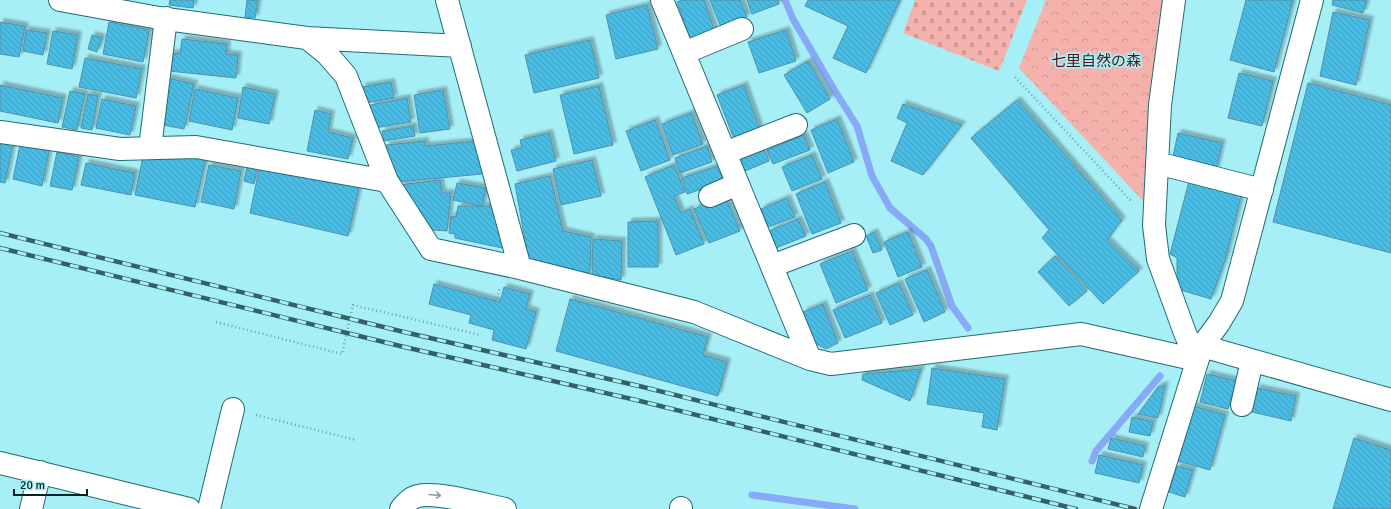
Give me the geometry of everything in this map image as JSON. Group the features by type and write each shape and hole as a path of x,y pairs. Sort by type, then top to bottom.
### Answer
{"street":[{"path":"60,0 163,12 307,38 460,46"},
{"path":"447,0 520,268"},
{"path":"662,0 810,359"},
{"path":"1174,0 1160,105 1154,225 1158,260 1185,333 1199,353"},
{"path":"1151,509 1199,353 1220,323 1232,301 1312,0"},
{"path":"150,148 163,12"},
{"path":"684,53 742,29"},
{"path":"307,38 327,54 346,76 387,181 431,249 520,268 694,312 810,359 831,364 1081,334 1252,361 1391,400"},
{"path":"725,153 796,125"},
{"path":"0,132 120,149 196,147 387,181"},
{"path":"1157,163 1262,190"},
{"path":"710,196 738,184"},
{"path":"772,266 854,235"},
{"path":"1242,405 1252,361"},
{"path":"209,509 232,409"},
{"path":"0,463 189,509"},
{"path":"31,509 40,472"},
{"path":"401,509 407,501 418,496 434,494 504,509"}],"path":[{"path":"1015,77 1154,225"},
{"path":"216,322 342,354 353,305 480,335"},
{"path":"232,409 356,440"}],"green space":[{"path":"915,0 1027,0 999,71 903,33"},
{"name":"七里自然の森","path":"1046,0 1165,0 1145,203 1019,68"}],"building":[{"path":"170,0 194,0 193,8 169,5"},
{"path":"247,0 258,0 255,18 245,17"},
{"path":"682,0 704,0 715,32 691,41 677,2"},
{"path":"710,0 740,0 747,17 721,27"},
{"path":"747,0 778,0 779,4 752,14"},
{"path":"808,0 900,0 866,73 833,58 848,26 805,6"},
{"path":"1246,0 1293,0 1274,72 1230,60"},
{"path":"1333,0 1367,0 1363,13 1332,5"},
{"path":"647,5 658,49 616,59 606,15"},
{"path":"1333,12 1370,20 1356,85 1320,76"},
{"path":"0,22 25,26 19,57 0,54"},
{"path":"109,22 149,30 143,62 103,54"},
{"path":"26,30 47,33 43,55 23,51"},
{"path":"786,30 796,61 759,73 748,42"},
{"path":"53,31 78,35 72,69 47,64"},
{"path":"92,35 102,38 97,52 88,49"},
{"path":"182,39 227,44 226,54 238,55 236,78 169,71 171,53 180,54"},
{"path":"590,40 599,78 534,93 525,55"},
{"path":"85,58 142,69 136,98 79,87"},
{"path":"808,61 830,99 807,113 784,75"},
{"path":"1239,73 1273,81 1262,126 1228,118"},
{"path":"168,78 194,84 184,129 158,124"},
{"path":"391,82 394,98 365,103 362,87"},
{"path":"1308,83 1391,105 1391,253 1273,222"},
{"path":"0,85 63,98 58,123 0,111"},
{"path":"744,85 760,130 734,139 717,95"},
{"path":"599,86 613,145 574,154 560,95"},
{"path":"243,87 275,94 269,124 238,118"},
{"path":"195,89 238,98 232,130 189,121"},
{"path":"443,90 450,129 420,133 414,95"},
{"path":"70,91 85,94 77,130 62,127"},
{"path":"88,94 98,96 92,130 81,128"},
{"path":"407,98 411,122 375,128 370,105"},
{"path":"102,99 136,106 130,135 96,128"},
{"path":"1017,100 1122,220 1107,240 1139,271 1103,304 1042,238 1049,230 971,138"},
{"path":"903,104 962,125 923,175 891,161 907,123 897,118"},
{"path":"315,110 331,114 328,132 353,138 348,159 307,151"},
{"path":"691,113 703,144 673,155 662,124"},
{"path":"837,119 854,162 828,173 811,130"},
{"path":"655,120 670,160 641,171 626,131"},
{"path":"413,126 415,136 384,141 382,131"},
{"path":"549,133 556,161 517,171 511,150 522,148 520,140"},
{"path":"1178,133 1222,143 1216,170 1172,161"},
{"path":"804,135 810,150 773,164 767,150"},
{"path":"0,140 13,143 5,183 0,182"},
{"path":"425,141 425,146 479,141 482,174 397,182 386,145"},
{"path":"20,145 49,151 42,186 13,179"},
{"path":"707,146 712,162 680,173 675,158"},
{"path":"764,150 769,161 745,171 740,160"},
{"path":"144,151 206,157 195,207 135,195"},
{"path":"57,152 79,157 72,190 50,186"},
{"path":"812,155 822,179 792,191 782,167"},
{"path":"592,160 601,196 561,205 553,169"},
{"path":"248,162 258,164 254,184 244,181"},
{"path":"86,163 135,173 131,195 81,185"},
{"path":"209,165 241,171 234,209 201,202"},
{"path":"260,165 359,187 348,236 250,213"},
{"path":"674,165 685,192 674,196 681,213 690,209 704,244 676,255 645,177"},
{"path":"718,166 723,182 687,194 682,178"},
{"path":"550,176 563,231 591,237 590,273 529,263 515,184"},
{"path":"440,180 442,193 451,193 447,231 433,230 418,220 400,185"},
{"path":"1189,181 1242,192 1226,257 1211,299 1177,289 1177,258 1170,254"},
{"path":"825,182 841,223 812,234 796,194"},
{"path":"457,183 486,188 482,206 453,200"},
{"path":"787,198 795,217 768,227 761,209"},
{"path":"717,200 719,205 727,201 740,231 709,243 694,209"},
{"path":"458,206 501,206 512,250 455,238 455,234 449,233 451,216 456,217"},
{"path":"798,219 806,236 776,248 769,231"},
{"path":"658,221 658,267 628,267 628,222"},
{"path":"874,232 882,250 873,253 866,236"},
{"path":"908,232 922,267 898,277 884,242"},
{"path":"593,239 622,241 621,280 592,275"},
{"path":"852,251 868,290 836,303 820,264"},
{"path":"1055,256 1087,291 1069,306 1038,272"},
{"path":"927,270 945,312 924,322 905,279"},
{"path":"899,283 913,315 890,325 876,293"},
{"path":"434,284 500,302 504,287 530,294 526,309 536,312 526,349 492,340 494,330 469,323 471,315 429,304"},
{"path":"870,295 882,323 845,338 833,310"},
{"path":"570,299 708,337 703,355 727,362 718,396 556,351"},
{"path":"823,304 838,343 826,349 816,344 803,312"},
{"path":"932,368 1005,379 997,430 982,427 984,413 927,404"},
{"path":"921,369 910,401 862,380 863,374"},
{"path":"1207,374 1236,381 1228,409 1200,402"},
{"path":"1165,385 1158,418 1138,414 1158,387"},
{"path":"1257,388 1296,396 1291,421 1252,412"},
{"path":"1193,406 1225,415 1210,470 1178,461"},
{"path":"1132,417 1153,422 1150,436 1129,432"},
{"path":"1111,438 1145,446 1143,457 1108,449"},
{"path":"1354,438 1391,450 1391,509 1333,509"},
{"path":"1099,455 1143,465 1139,483 1095,473"},
{"path":"1177,466 1193,470 1185,497 1169,492"}],"waterway":[{"path":"785,0 793,19 857,126 872,176 890,208 926,239 931,246 952,306 968,328"},
{"path":"1092,461 1096,451 1160,376"},
{"path":"752,495 855,509"}],"railway":[{"path":"0,233 404,332 639,386 1135,509"},
{"path":"0,248 400,346 636,400 1076,509"}]}
